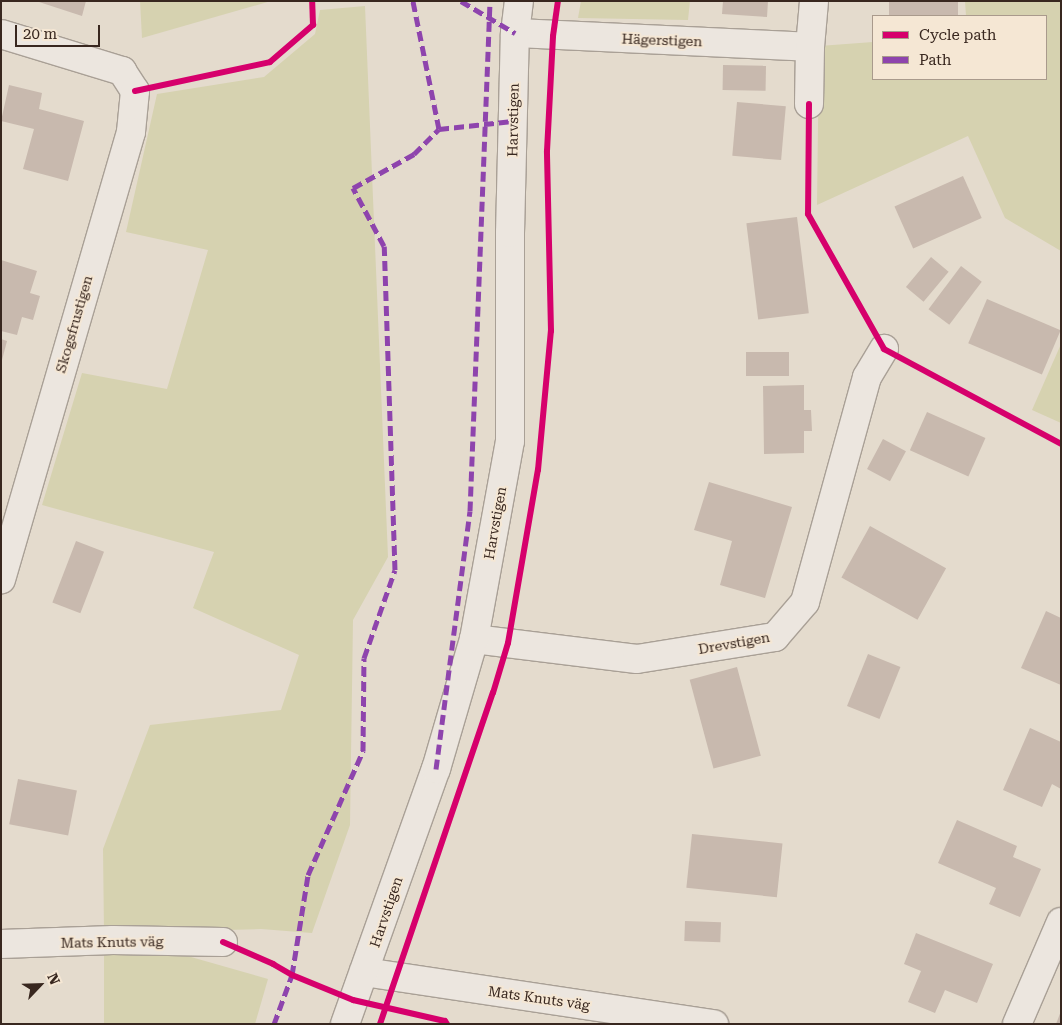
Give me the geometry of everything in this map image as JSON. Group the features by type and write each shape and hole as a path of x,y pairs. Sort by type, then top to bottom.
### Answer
{"street":[{"name":"Harvstigen","path":"345,1024 436,769 474,639 510,441 510,234 515,33 519,1"},
{"path":"809,104 810,46 814,1"},
{"name":"Hägerstigen","path":"515,33 810,46"},
{"name":"Skogsfrustigen","path":"1,34 122,71 136,91 131,132 1,579"},
{"name":"Drevstigen","path":"474,639 637,659 775,637 806,602 868,376 884,350"},
{"path":"1017,1024 1061,922"},
{"name":"Mats Knuts väg","path":"1,944 113,940 223,942"},
{"name":"Mats Knuts väg","path":"364,972 714,1024"}],"shaded area":[{"path":"140,1 271,1 142,38"},
{"path":"581,1 690,1 688,20 578,18"},
{"path":"965,1 1061,1 1061,251 1005,218 968,136 817,205 819,46 872,42 872,80 1047,80 1047,15 966,15"},
{"path":"365,6 388,557 353,620 350,825 312,933 261,929 104,933 103,849 150,725 281,710 299,655 193,608 214,552 42,505 82,373 167,389 208,250 126,232 157,94 264,77 315,34 320,10"},
{"path":"1061,344 1061,423 1032,410"},
{"path":"104,951 177,953 268,979 255,1024 104,1024"}],"building":[{"path":"36,1 86,1 82,16"},
{"path":"723,1 768,1 767,17 722,14"},
{"path":"889,1 958,1 958,15 889,15"},
{"path":"723,65 766,66 766,91 723,90"},
{"path":"9,85 42,93 39,109 84,121 68,181 23,169 34,129 1,121"},
{"path":"737,102 786,106 781,160 732,156"},
{"path":"963,176 982,218 913,249 894,207"},
{"path":"797,217 809,313 758,319 746,223"},
{"path":"931,257 949,272 924,302 906,287"},
{"path":"1,260 37,271 30,293 40,296 33,320 22,317 17,335 1,331"},
{"path":"961,266 982,282 949,325 929,309"},
{"path":"987,299 1061,330 1042,374 968,343"},
{"path":"1,339 7,341 2,360 1,360"},
{"path":"746,352 789,352 789,376 746,376"},
{"path":"804,385 804,410 811,410 812,431 804,431 804,453 764,454 763,386"},
{"path":"927,412 985,438 968,476 910,450"},
{"path":"883,439 906,451 890,481 867,469"},
{"path":"709,482 792,507 765,598 720,585 732,541 694,530"},
{"path":"870,526 946,568 917,620 841,578"},
{"path":"76,541 104,552 80,613 52,603"},
{"path":"1046,611 1061,618 1061,685 1021,668"},
{"path":"868,654 900,667 879,719 847,706"},
{"path":"737,667 761,756 713,769 690,680"},
{"path":"1030,728 1061,742 1061,789 1052,784 1042,807 1003,790"},
{"path":"18,779 77,790 68,836 9,824"},
{"path":"957,820 1017,846 1013,857 1041,869 1020,917 989,904 996,888 938,863"},
{"path":"692,834 783,844 777,897 686,888"},
{"path":"685,921 721,922 720,942 684,941"},
{"path":"916,933 993,964 977,1003 945,990 935,1013 908,1002 921,971 904,964"},
{"path":"1061,1011 1061,1024 1056,1024"}],"marked path":[{"path":"274,1024 292,975 308,875 363,751 364,658 395,570 384,246 353,188 414,154 439,129 413,1"},
{"path":"461,1 515,33"},
{"path":"436,769 470,511 490,1"},
{"path":"439,129 513,121"}],"cycle path":[{"path":"135,91 270,62 313,25 312,1"},
{"path":"380,1024 493,693 508,643 538,470 551,331 547,151 553,36 558,1"},
{"path":"809,104 808,214 884,349 1061,444"},
{"path":"223,942 273,964 292,975 353,1000 445,1021 447,1024"}]}
